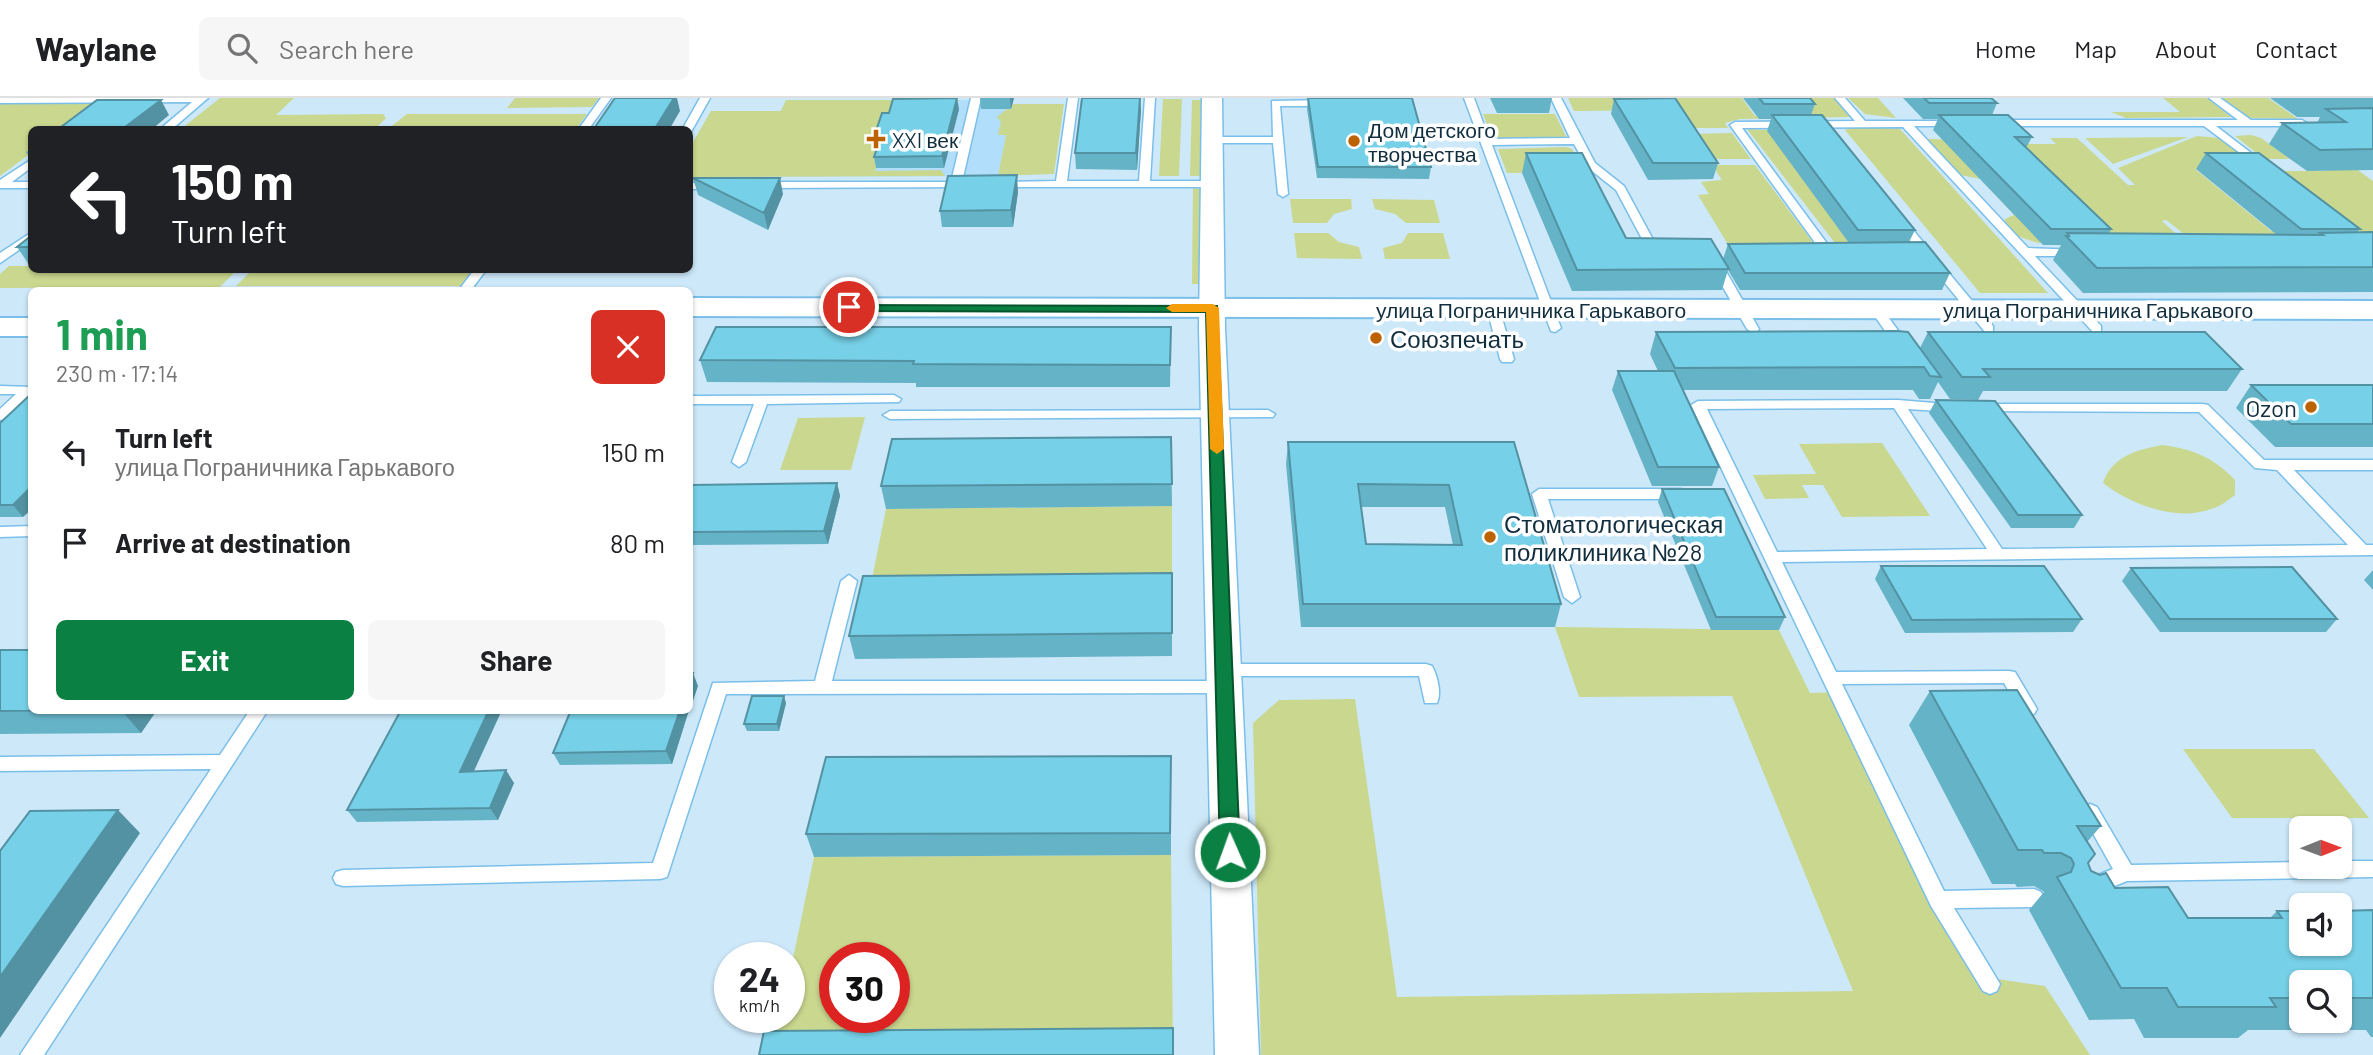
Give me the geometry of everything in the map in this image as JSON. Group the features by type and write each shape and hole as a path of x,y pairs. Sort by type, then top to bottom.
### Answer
{"street":[{"path":"1212,98 1212,318 1237,1055"},
{"path":"0,306 28,306"},
{"name":"улица Пограничника Гарькавого","path":"693,307 1212,318"},
{"name":"улица Пограничника Гарькавого","path":"693,327 1212,318 2088,319 2373,310"},
{"name":"улица Пограничника Гарькавого","path":"2088,319 2373,330"},
{"path":"0,327 28,327"}],"lane":[{"path":"586,126 606,98"},
{"path":"689,126 705,98"},
{"path":"956,185 976,98"},
{"path":"1061,184 1073,98"},
{"path":"1144,184 1150,98"},
{"path":"1469,98 1551,318"},
{"path":"1556,98 1591,165 1620,188 1653,250 1674,251"},
{"path":"1840,98 1862,124"},
{"path":"2214,98 2249,123"},
{"path":"97,114 118,99"},
{"path":"0,100 202,99"},
{"path":"169,126 202,99"},
{"path":"1283,194 1275,100 1336,103"},
{"path":"1814,253 1834,253 1735,125 1824,129 1862,124 1973,123"},
{"path":"1986,123 2308,123"},
{"path":"2207,123 2266,169"},
{"path":"1905,124 2088,319"},
{"path":"1212,140 1278,140"},
{"path":"1485,142 1577,141"},
{"path":"0,185 28,165"},
{"path":"742,186 1213,184"},
{"path":"0,185 28,185"},
{"path":"693,186 729,186"},
{"path":"1894,214 1920,252 1981,319"},
{"path":"0,260 28,238"},
{"path":"2025,252 2092,252"},
{"path":"1720,253 1709,253 1747,319"},
{"path":"1496,318 1507,359"},
{"path":"1883,319 1908,355"},
{"path":"0,390 28,390 0,416"},
{"path":"693,400 894,399"},
{"path":"739,462 762,400"},
{"path":"1990,984 1938,901 1770,557 1733,494 1698,405 1942,402 2203,408 2260,465 2373,465"},
{"path":"1898,404 1999,556"},
{"path":"890,415 1268,414"},
{"path":"2281,465 2368,550"},
{"path":"1572,597 1539,494 1701,494"},
{"path":"0,532 28,531"},
{"path":"1770,557 1999,556 2052,551 2368,550"},
{"path":"822,687 849,581"},
{"path":"343,878 660,871 719,688 1224,679 1426,670 1431,698"},
{"path":"1829,678 2009,677 2040,729"},
{"path":"31,1055 257,714"},
{"path":"0,764 225,762"},
{"path":"2083,801 2126,873"},
{"path":"2072,897 2126,873 2373,869"},
{"path":"1938,901 2034,898"}],"shaded area":[{"name":"XXI век","path":"786,100 1013,100 998,176 708,177 773,126"}],"green space":[{"path":"220,98 294,98 276,115 383,114 386,118 378,126 185,126"},
{"path":"515,98 599,98 592,107 507,108"},
{"path":"1568,98 1742,98 1755,116 1811,115 1798,98 1837,98 1850,117 1740,119 1725,123 1728,128 1688,128 1674,110 1574,111"},
{"path":"1848,98 1878,98 1896,118 1865,114"},
{"path":"2163,98 2207,98 2231,117 2126,118 2111,112 2180,112"},
{"path":"2218,98 2268,98 2298,119 2248,118"},
{"path":"1163,99 1182,99 1179,176 1159,176"},
{"name":"XXI век","path":"786,100 959,100 954,107 882,151 875,171 941,170 945,176 708,177 693,180 693,142 711,111 781,111"},
{"path":"1192,100 1203,100 1202,176 1190,176"},
{"path":"0,103 101,103 68,126 28,126 28,155 0,176"},
{"path":"1013,104 1064,104 1054,174 998,176 1006,135 998,135 1001,122 997,117"},
{"path":"407,114 587,114 578,126 392,126"},
{"path":"1483,114 1555,114 1567,138 1493,140"},
{"path":"1852,127 1900,129 2048,293 1980,293 1845,130"},
{"path":"1747,129 1801,132 1918,247 1848,247 1835,243"},
{"path":"1732,133 1751,159 1708,159 1691,134"},
{"path":"2251,135 2261,138 2290,159 2264,159 2235,136"},
{"path":"2197,136 2219,138 2270,177 2250,168 2195,169 2271,231 2330,231 2353,240 2197,244 2166,220 2162,221 2187,244 2038,243 2017,236 2005,222 2005,219 2014,215 1981,179 1960,175 1926,139 2056,144 2050,138 2077,138 2128,185 2135,185 2118,168"},
{"path":"2188,137 2113,164 2085,138"},
{"path":"1498,149 1572,149 1584,172 1507,173"},
{"path":"2330,150 2373,181 2373,242 2280,171 2328,171"},
{"path":"1712,165 1755,165 1817,248 1730,248 1698,195 1709,194 1701,182 1722,180"},
{"path":"1193,188 1202,189 1202,284 1192,284"},
{"path":"1290,199 1351,199 1352,209 1334,214 1327,223 1293,223"},
{"path":"1372,199 1434,200 1440,223 1406,223 1395,214 1375,209"},
{"path":"1294,233 1328,233 1339,242 1359,247 1362,259 1297,258"},
{"path":"1408,233 1443,233 1450,259 1385,259 1383,248 1402,243"},
{"path":"9,266 28,266 28,273 234,273 220,287 0,288 0,274"},
{"path":"249,273 472,273 462,286 236,286"},
{"path":"865,417 851,470 780,470 798,418"},
{"path":"1882,443 1930,516 1842,517 1823,485 1802,485 1809,498 1765,499 1753,475 1816,474 1799,444"},
{"path":"2162,445 2193,452 2219,465 2235,480 2235,495 2214,508 2197,512 2169,512 2126,498 2103,483 2112,466 2119,460 2135,452"},
{"path":"1172,506 1172,596 868,599 886,509"},
{"path":"1555,627 1779,630 1810,693 1836,692 1977,976 2045,986 2090,1055 1261,1055 1253,723 1279,700 1355,699 1397,997 1853,991 1732,696 1579,697"},
{"path":"2183,749 2314,749 2369,818 2289,816 2232,818"},
{"path":"1171,855 1173,1049 774,1052 778,1033 805,1033 805,942 796,942 814,857"}],"building":[{"path":"615,98 674,98 656,126 596,126"},
{"path":"957,98 942,156 874,157 880,140 873,140 882,113 889,113 893,99"},
{"path":"1082,98 1140,98 1136,153 1075,153"},
{"path":"1308,98 1412,98 1431,167 1318,167"},
{"path":"1675,98 1718,163 1653,163 1614,99"},
{"path":"1759,98 1810,98 1815,104 1764,104"},
{"path":"1924,98 1991,98 1997,103 1929,103"},
{"path":"97,100 161,100 126,126 62,126"},
{"path":"2373,108 2373,149 2320,150 2282,123 2346,122 2326,109"},
{"path":"1772,115 1822,115 1915,230 1858,230"},
{"path":"1939,115 2008,115 2032,137 2015,137 2111,229 2051,229"},
{"path":"1526,153 1582,153 1626,238 1711,239 1729,269 1577,270"},
{"path":"2206,153 2259,153 2360,229 2301,229"},
{"path":"1017,175 1011,210 940,211 948,176"},
{"path":"693,178 780,178 764,213"},
{"path":"2373,232 2373,267 2097,268 2066,236 2069,236 2067,233 2323,235 2320,233"},
{"path":"28,238 28,247 17,247"},
{"path":"1925,242 1950,273 1745,273 1728,244"},
{"path":"716,327 1171,327 1170,365 700,360"},
{"path":"1656,332 1908,332 1941,377 1930,376 1924,367 1675,368"},
{"path":"1928,332 2205,332 2242,369 1983,369 1990,377 1962,377"},
{"path":"1618,371 1674,371 1719,467 1658,467"},
{"path":"2251,385 2373,385 2373,424 2291,424"},
{"path":"28,397 28,490 13,505 0,505 0,423"},
{"path":"1936,400 1995,401 2082,515 2018,515"},
{"path":"1171,437 1172,484 881,486 892,439"},
{"name":"Стоматологическая поликлиника №28","path":"1288,442 1514,442 1561,604 1303,604","holes":["1358,484 1449,485 1462,545 1366,544"]},
{"path":"837,483 824,531 693,532 693,485"},
{"path":"1662,489 1724,489 1785,617 1716,617"},
{"path":"1881,566 2044,566 2082,619 1912,620"},
{"path":"2292,567 2337,619 2170,619 2131,568"},
{"path":"1172,573 1172,633 849,636 863,576"},
{"path":"0,650 28,650 28,711 0,711"},
{"path":"2017,690 2101,826 2077,826 2095,854 2088,863 2091,871 2100,875 2106,873 2115,888 2168,887 2188,918 2282,918 2277,911 2289,911 2289,956 2352,956 2352,911 2373,910 2373,998 2352,998 2352,970 2289,970 2289,998 2270,998 2276,1007 2178,1007 2167,988 2121,988 2057,877 2071,872 2074,864 2071,858 2061,853 2044,853 2042,850 2018,850 1930,691"},
{"path":"752,696 784,696 777,724 744,724"},
{"path":"399,714 487,714 460,772 506,770 490,808 347,810"},
{"path":"569,714 679,714 666,751 553,753"},
{"path":"1171,756 1170,833 806,834 826,757"},
{"path":"118,810 0,977 0,851 30,811"},
{"path":"1173,1028 1173,1055 759,1055 764,1033 819,1031 819,1033 910,1033 910,1030"}],"slow traffic":[{"path":"1172,308 1213,308 1217,449"}],"place":[{"name":"XXI век","path":"876,139"},
{"name":"Дом детского творчества","path":"1354,141"},
{"name":"Союзпечать","path":"1376,338"},
{"name":"Ozon","path":"2311,407"},
{"name":"Стоматологическая поликлиника №28","path":"1490,537"}],"route":[{"path":"849,307 1213,308 1230,852"}]}
